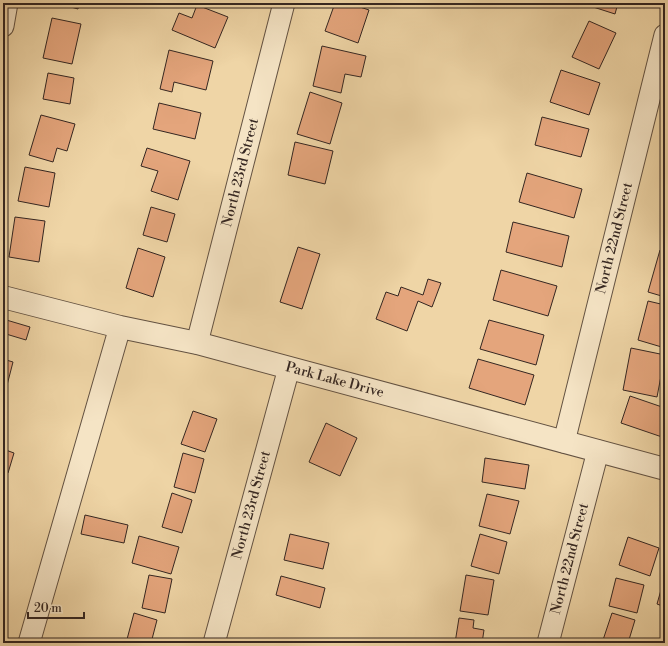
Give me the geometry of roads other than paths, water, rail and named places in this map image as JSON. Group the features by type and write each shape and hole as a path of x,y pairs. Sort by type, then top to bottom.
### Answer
{"street":[{"path":"3,26 7,3"},
{"name":"North 23rd Street","path":"197,343 284,3"},
{"name":"North 22nd Street","path":"564,442 665,35"},
{"name":"Park Lake Drive","path":"3,297 120,327 197,343 665,469"},
{"path":"29,643 120,327"},
{"name":"North 23rd Street","path":"214,643 289,368"},
{"name":"North 22nd Street","path":"548,643 598,451"}]}
